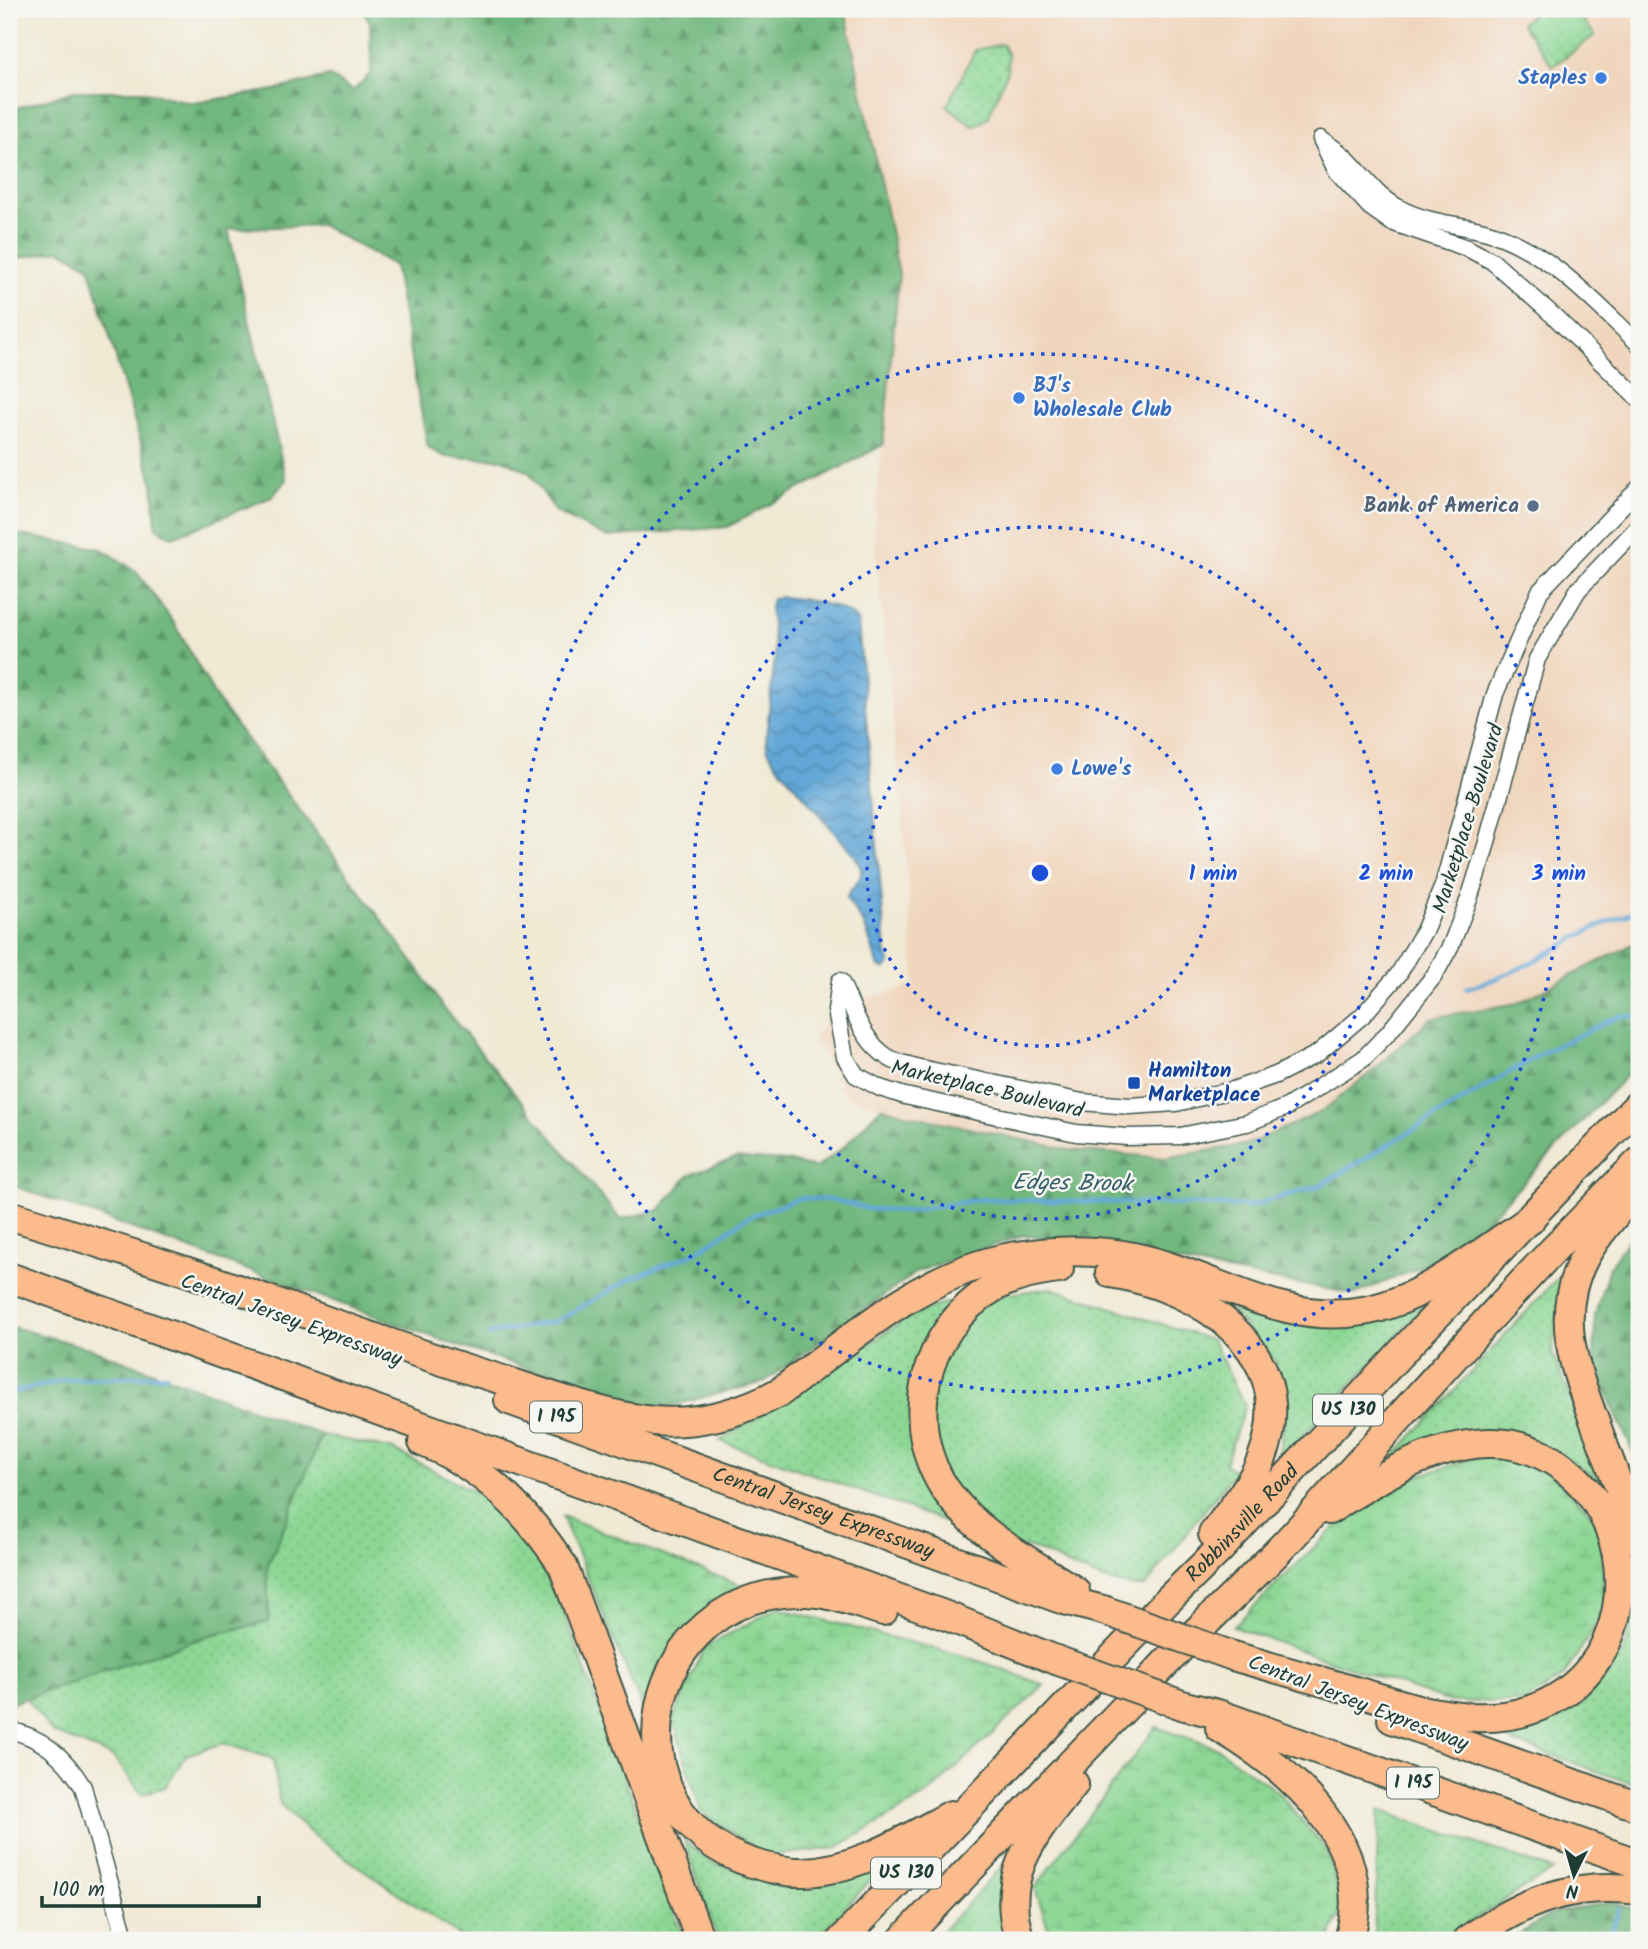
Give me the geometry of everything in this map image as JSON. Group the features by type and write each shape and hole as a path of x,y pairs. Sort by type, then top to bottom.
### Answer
{"highway":[{"name":"Robbinsville Road","path":"842,1940 1221,1548 1410,1343 1639,1104"},
{"name":"Robbinsville Road","path":"902,1940 1135,1697 1163,1664 1295,1533 1469,1338 1639,1162"},
{"path":"1639,1185 1592,1244 1581,1263 1569,1307 1568,1331 1577,1372 1639,1540"},
{"path":"9,1217 186,1271 431,1358 621,1415 676,1422 708,1419 757,1404 780,1392 905,1300 936,1282 999,1260 1064,1251 1129,1256 1167,1266 1281,1308 1337,1315 1365,1311 1397,1301 1431,1284 1530,1220"},
{"name":"Central Jersey Expressway","path":"9,1217 1064,1601 1103,1610 1233,1656 1348,1703 1639,1807"},
{"path":"1103,1610 1041,1571 962,1510 936,1472 924,1436 922,1414 925,1384 935,1351 946,1332 960,1314 993,1288 1037,1271 1061,1269 1127,1275 1183,1295 1213,1312 1236,1331 1253,1351 1263,1373 1268,1390 1270,1415 1262,1457 1245,1491 1168,1600"},
{"name":"I 195","path":"9,1277 931,1610 1056,1660 1185,1706 1218,1714 1639,1864"},
{"path":"153,1329 445,1452 499,1489 524,1513 544,1537 562,1566 700,1940"},
{"path":"1233,1656 1420,1710 1449,1716 1489,1718 1532,1709 1569,1689 1600,1656 1618,1614 1622,1572 1619,1550 1601,1506 1569,1471 1532,1451 1510,1444 1468,1445 1441,1451 1412,1462 1367,1485 1295,1533"},
{"path":"969,1806 881,1850 828,1870 780,1870 742,1859 725,1851 698,1829 677,1804 666,1782 660,1761 657,1716 668,1676 691,1639 723,1613 753,1600 788,1592 827,1595 1056,1660"},
{"path":"1020,1940 1012,1896 1021,1858 1050,1814 1113,1737 1135,1697"},
{"path":"1185,1706 1256,1749 1304,1791 1322,1813 1340,1840 1349,1863 1354,1907 1349,1940"},
{"path":"1468,1940 1516,1909 1542,1898 1599,1888 1639,1890"}],"street":[{"path":"1639,344 1574,283 1544,260 1495,234 1426,219 1400,209 1377,193 1349,160 1321,139 1336,170 1370,207 1391,222 1467,248 1492,261 1639,399"},
{"name":"Marketplace Boulevard","path":"1639,488 1540,591 1495,694 1443,886 1424,931 1398,975 1362,1016 1317,1054 1265,1079 1233,1090 1176,1103 1130,1106 1082,1102 915,1067 890,1059 872,1043 857,1023 854,1007 840,981 836,1010 845,1056 856,1075 880,1088 905,1096 1076,1133 1127,1137 1180,1136 1247,1123 1287,1107 1363,1059 1389,1032 1434,976 1451,945 1485,849 1537,659 1578,590 1639,526"},
{"path":"9,1730 28,1736 60,1755 74,1770 83,1787 126,1940"}],"shaded area":[{"name":"Hamilton Marketplace","path":"845,9 1639,9 1639,941 1518,1003 1431,1018 1375,1069 1321,1112 1248,1144 1165,1158 1070,1150 909,1115 846,1096 814,1038 835,1005 915,986 903,822 874,531 899,274"}],"green space":[{"path":"362,9 845,9 899,274 883,445 727,527 606,537 556,512 529,472 503,459 446,457 428,448 394,265 321,225 228,229 286,480 272,497 173,537 156,528 153,484 89,266 60,250 9,260 9,110 75,91 141,91 193,103 275,90 329,76 353,91 371,73 370,22"},
{"path":"1539,9 1574,9 1595,35 1553,66 1521,23"},
{"path":"1002,44 1008,55 1007,72 988,118 974,127 947,106 975,50"},
{"path":"9,533 102,549 136,571 174,623 217,700 419,970 442,1006 620,1219 659,1210 689,1175 736,1158 786,1161 815,1168 843,1148 881,1107 1070,1150 1165,1158 1248,1144 1321,1112 1375,1069 1431,1018 1518,1003 1639,941 1639,1062 1456,1253 1355,1294 1024,1235 918,1271 764,1382 654,1410 453,1344 9,1184"},
{"path":"1639,1224 1639,1465 1594,1366 1595,1315 1609,1267"},
{"path":"1563,1272 1552,1353 1608,1486 1549,1447 1392,1458"},
{"path":"1051,1288 1212,1340 1245,1406 1225,1464 1235,1471 1145,1587 1099,1578 1038,1550 1016,1547 720,1441 911,1316 944,1303"},
{"path":"1427,1304 1278,1462 1284,1418 1275,1362 1231,1310 1345,1327"},
{"path":"9,1326 92,1349 322,1435 267,1567 269,1622 210,1635 9,1704"},
{"path":"322,1435 394,1450 477,1493 543,1556 684,1940 464,1940 314,1836 280,1804 273,1759 223,1743 186,1755 165,1787 142,1794 113,1757 52,1732 26,1698 210,1635 269,1622 267,1567"},
{"path":"1486,1454 1547,1470 1600,1522 1605,1611 1563,1677 1524,1702 1450,1702 1233,1627 1337,1525 1415,1477"},
{"path":"562,1516 753,1590 670,1652 643,1709"},
{"path":"1639,1591 1639,1786 1497,1736 1582,1705 1624,1652"},
{"path":"777,1608 971,1658 1044,1685 927,1795 836,1848 767,1856 701,1812 673,1719 705,1647"},
{"path":"1156,1727 1217,1748 1279,1793 1328,1852 1342,1908 1329,1940 1052,1940 1035,1888"},
{"path":"1379,1810 1553,1870 1441,1940 1374,1940"},
{"path":"684,1840 712,1863 806,1887 886,1863 816,1940 718,1940"},
{"path":"1010,1858 1007,1940 934,1940"},
{"path":"1609,1902 1639,1910 1639,1940 1510,1940 1553,1913"}],"water":[{"path":"781,597 836,607 846,611 858,623 886,951 890,962 884,969 879,967 864,924 846,898 860,879 861,870 855,856 774,761 767,748 775,657 770,606 772,599"}],"waterway":[{"path":"1466,988 1511,972 1594,929 1639,911"},
{"name":"Edges Brook","path":"489,1334 557,1321 630,1279 695,1253 748,1217 800,1198 834,1200 869,1209 909,1211 982,1199 1250,1206 1319,1186 1542,1053 1619,1016 1639,1016"},
{"name":"Edges Brook","path":"9,1393 65,1380 167,1375"},
{"path":"1609,1940 1619,1909"}],"place":[{"name":"Staples","path":"1601,78"},
{"name":"BJ's Wholesale Club","path":"1019,398"},
{"name":"Bank of America","path":"1533,506"},
{"name":"Lowe's","path":"1057,769"},
{"name":"Hamilton Marketplace","path":"1134,1083"}]}
